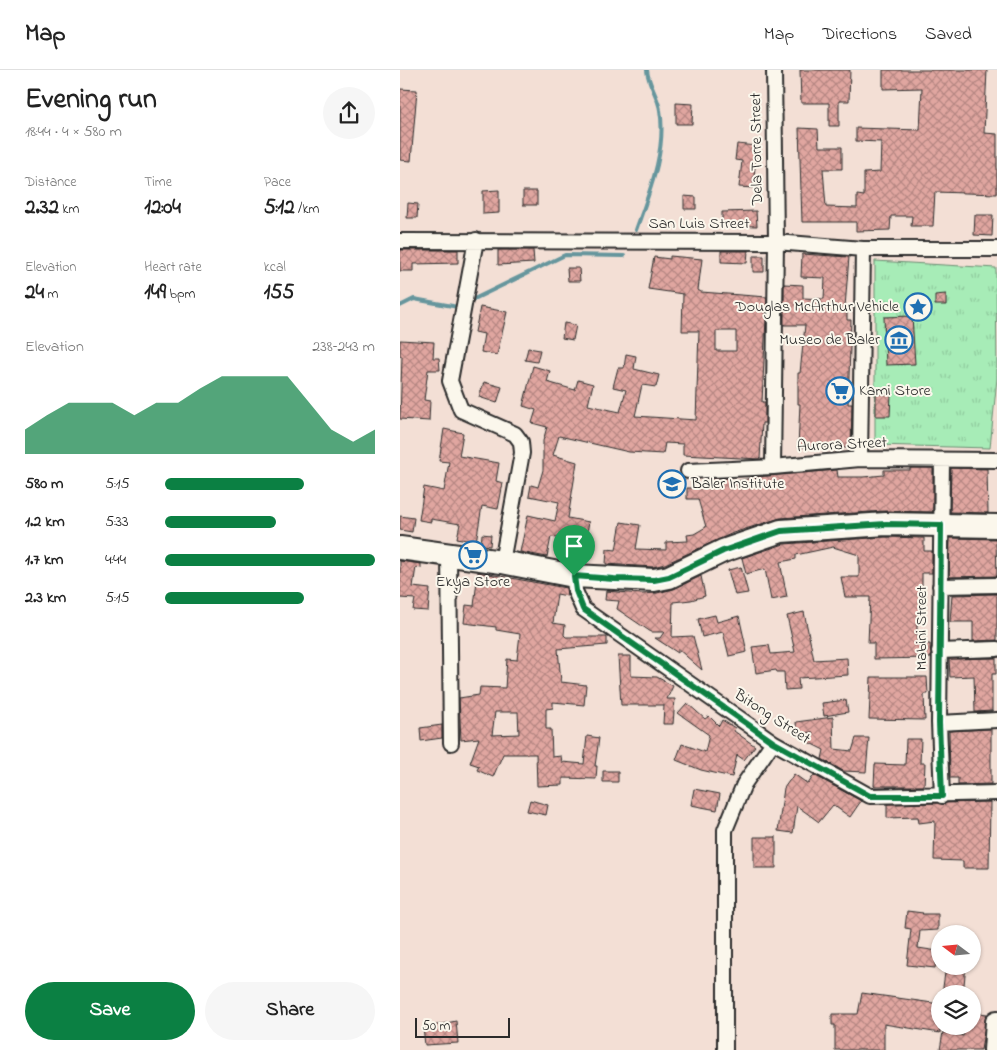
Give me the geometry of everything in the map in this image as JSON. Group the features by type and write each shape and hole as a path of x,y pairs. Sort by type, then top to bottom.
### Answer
{"main road":[{"path":"400,548 502,562 574,576 624,579 669,577 723,551 781,531 869,525 997,526"},
{"path":"995,1050 997,1022"}],"street":[{"name":"Dela Torre Street","path":"774,70 776,242 774,467"},
{"name":"San Luis Street","path":"400,240 776,242 862,250 997,249"},
{"path":"476,240 450,381 462,410 514,434 521,442 522,453 502,562"},
{"path":"860,459 862,250"},
{"name":"Aurora Street","path":"688,470 774,467 860,459 997,460"},
{"name":"Mabini Street","path":"942,461 939,651 942,796"},
{"path":"449,554 451,743"},
{"name":"Bitong Street","path":"574,576 576,591 583,609 773,742 870,796 942,796 997,793"},
{"path":"940,586 997,585"},
{"path":"939,651 997,649"},
{"path":"939,723 997,720"},
{"path":"725,1050 725,830 744,784 773,742"}],"green space":[{"path":"875,261 996,268 997,378 990,448 875,445"}],"building":[{"path":"800,70 850,70 849,101 839,101 839,126 829,126 829,103 801,103"},
{"path":"883,70 987,70 984,133 997,134 997,194 935,192 933,226 911,226 912,216 891,216 890,230 856,231 856,222 802,222 799,128 818,129 819,147 842,147 842,169 823,169 826,207 857,208 857,195 864,196 864,173 880,172 881,142 856,141 856,128 920,130 922,88 883,89"},
{"path":"400,89 417,90 411,161 400,160"},
{"path":"676,103 693,104 692,124 676,124"},
{"path":"737,144 757,146 753,188 739,187 742,161 735,160"},
{"path":"499,190 499,213 483,214 483,191"},
{"path":"523,191 537,191 537,205 523,205"},
{"path":"684,196 696,197 696,209 684,209"},
{"path":"408,203 418,204 417,218 407,218"},
{"path":"756,211 757,226 722,225 722,212"},
{"path":"975,215 993,215 992,236 974,235"},
{"path":"400,250 458,250 458,263 413,264 413,271 400,271"},
{"path":"498,250 533,250 534,263 498,265"},
{"path":"721,251 748,251 747,263 721,262"},
{"path":"802,254 849,257 845,307 847,307 847,320 851,320 848,404 852,404 851,448 798,447 800,404 798,404 798,373 800,373 805,325 784,325 784,284 803,285 803,298 824,299 825,278 801,277"},
{"path":"670,256 702,259 698,290 701,292 767,297 762,402 765,402 765,423 762,423 760,459 683,455 683,444 665,443 663,454 629,452 559,436 553,455 577,462 568,518 589,522 585,543 551,537 547,557 520,552 528,515 555,521 559,502 529,496 531,485 538,487 543,470 543,441 547,427 532,423 536,410 523,406 533,366 550,371 547,382 575,390 578,380 593,384 588,405 620,412 626,390 613,387 618,368 624,368 626,354 636,356 634,369 659,375 656,387 642,385 635,416 696,420 699,331 682,331 683,294 648,289 654,257 670,259","holes":["716,331 736,331 736,351 716,351"]},
{"path":"753,256 764,256 764,272 753,272"},
{"path":"567,268 579,268 580,281 568,281"},
{"path":"946,294 946,305 935,305 935,295"},
{"path":"480,307 507,312 497,355 481,352 484,334 475,332"},
{"name":"Museo de Baler","path":"912,316 915,364 886,365 884,317"},
{"path":"564,323 576,325 573,340 562,338"},
{"path":"400,340 434,342 433,358 439,358 440,370 428,370 424,400 430,401 429,421 400,419 402,356 400,356"},
{"path":"528,348 540,350 537,362 525,360"},
{"path":"484,382 502,387 497,403 479,397"},
{"path":"876,394 891,394 890,416 876,416"},
{"path":"444,429 463,433 459,456 499,463 496,481 503,483 498,509 482,506 476,542 457,538 460,524 431,519 431,522 419,520 424,487 444,491 449,462 439,461"},
{"path":"910,468 933,468 933,512 885,511 780,518 733,533 665,564 653,567 606,564 607,549 616,550 621,522 640,525 636,549 666,550 666,542 688,541 687,535 694,534 706,527 698,499 687,499 687,488 708,488 708,479 729,478 729,483 756,477 837,470 838,477 863,477 884,475 884,470 910,470"},
{"path":"951,468 987,469 988,513 950,512"},
{"path":"400,516 414,518 412,532 400,530"},
{"path":"482,534 491,535 490,546 481,545"},
{"path":"886,537 924,538 924,551 932,551 932,573 922,573 922,615 917,615 917,644 930,644 931,658 874,659 874,643 868,643 870,597 845,597 841,577 859,577 859,555 833,547 796,555 796,559 780,562 787,597 771,600 765,569 746,574 742,558 784,544"},
{"path":"950,538 996,539 997,576 949,577"},
{"path":"400,561 421,564 421,568 416,567 413,587 430,589 428,611 413,610 415,599 400,598"},
{"path":"741,567 748,593 735,595 728,570"},
{"path":"478,572 566,588 567,596 557,594 553,623 565,625 564,635 566,637 607,637 607,645 558,649 561,682 586,685 584,705 553,702 553,708 546,709 546,729 551,729 552,757 561,756 562,762 584,764 587,736 599,738 595,766 597,766 596,779 563,778 563,785 537,786 536,754 503,754 493,777 477,770 479,766 470,763 479,738 461,740 459,698 479,695 480,687 505,688 507,659 517,660 520,634 496,630 496,627 464,623 466,605 474,606","holes":["495,712 518,712 519,734 492,735"]},
{"path":"701,576 705,596 673,602 672,637 693,636 702,670 678,649 678,653 655,638 660,638 664,632 651,632 617,609 619,601 605,600 606,591 642,594 657,593 674,589"},
{"path":"997,594 997,640 973,641 973,622 950,622 952,595"},
{"path":"804,612 814,660 847,658 848,675 798,678 799,689 785,690 784,672 777,672 776,670 756,673 752,647 769,645 771,654 795,652 787,616"},
{"path":"715,615 717,622 739,616 747,652 729,656 723,632 702,637 698,619"},
{"path":"618,656 631,656 631,676 657,677 673,686 667,699 675,699 673,724 663,724 664,705 621,705"},
{"path":"996,658 996,674 992,674 992,711 975,712 974,676 950,677 949,659"},
{"path":"871,677 927,677 928,694 924,694 925,720 869,719"},
{"path":"846,700 848,712 824,716 822,703"},
{"path":"687,703 705,719 709,716 719,726 722,720 735,728 734,731 755,746 744,760 737,755 732,777 701,770 676,760 682,744 705,752 709,735 678,713"},
{"path":"833,717 834,749 852,751 856,738 869,738 866,772 843,771 822,759 824,750 808,742 813,732 797,734 796,722"},
{"path":"442,725 442,738 421,741 420,728"},
{"path":"991,729 991,784 958,785 958,778 950,778 949,731"},
{"path":"906,739 921,739 920,763 925,763 924,786 874,786 875,764 905,765"},
{"path":"603,771 618,771 618,782 603,782"},
{"path":"794,774 808,784 814,775 861,801 850,817 833,805 819,822 797,806 793,833 778,831 784,788"},
{"path":"694,789 720,794 717,810 691,805"},
{"path":"530,800 548,805 546,815 527,811"},
{"path":"990,802 989,868 963,868 963,861 934,860 935,821 919,823 918,817 887,818 887,804"},
{"path":"754,837 776,837 776,868 754,868"},
{"path":"907,911 922,914 938,914 938,925 931,925 931,930 920,931 918,948 931,950 931,968 907,965 911,929 905,928"},
{"path":"945,975 965,975 964,985 943,985"},
{"path":"862,993 931,1003 931,1032 884,1024 884,1050 835,1050 835,1025 832,1025 832,1014 858,1014"},
{"path":"981,1013 987,1014 981,1050 940,1050 942,1035 981,1035"},
{"path":"456,1021 458,1043 425,1045 423,1028"}],"waterway":[{"path":"636,230 655,171 661,140 660,110 647,70"},
{"path":"470,301 565,255 624,256"},
{"path":"400,306 414,299 458,307"}],"place":[{"name":"Douglas McArthur Vehicle","path":"918,307"},
{"name":"Museo de Baler","path":"899,340"},
{"name":"Kami Store","path":"840,391"},
{"name":"Baler Institute","path":"672,484"},
{"name":"Ekya Store","path":"473,555"}],"route":[{"path":"886,524 941,525 939,723 942,796 870,796 773,742 583,609 576,591 574,576 654,580 669,577 723,551 781,531 886,524"}]}
